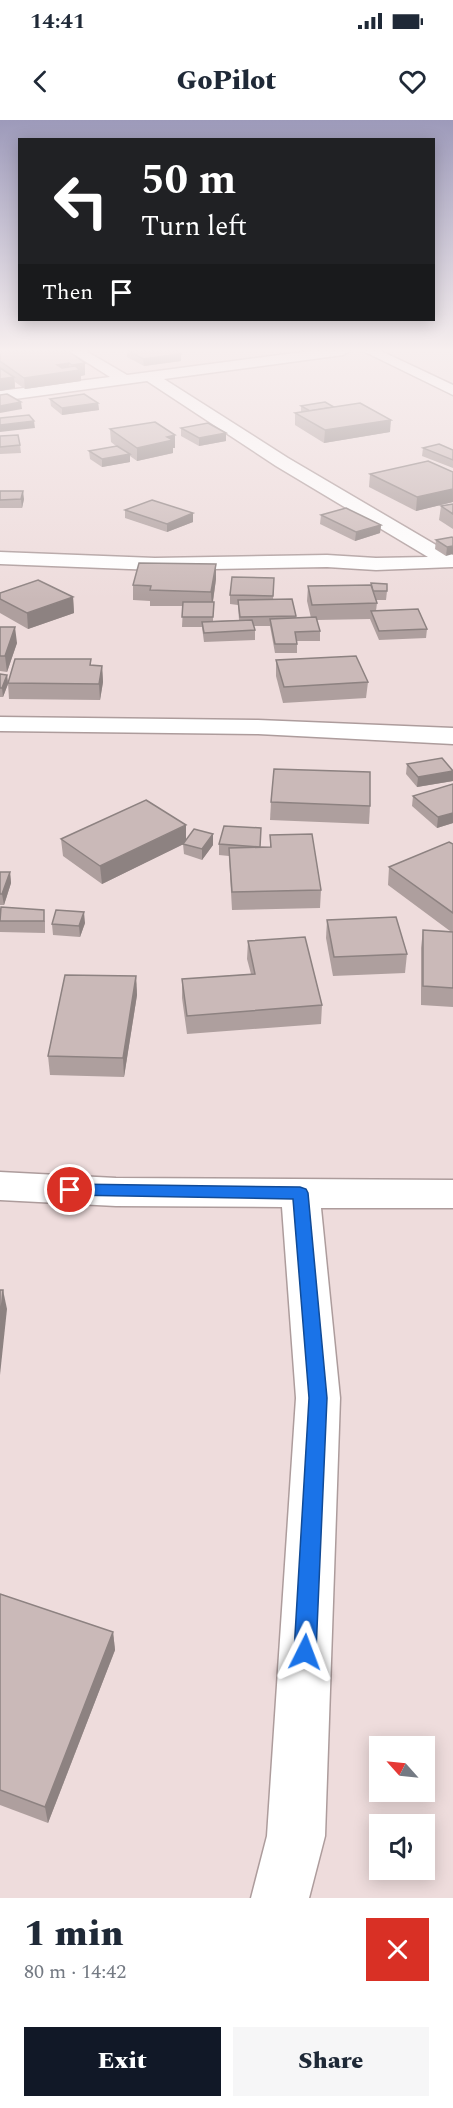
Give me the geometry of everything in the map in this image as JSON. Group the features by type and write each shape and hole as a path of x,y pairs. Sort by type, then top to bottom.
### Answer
{"street":[{"path":"239,434 452,563"},
{"path":"0,558 155,564 327,561 376,564 452,563"},
{"path":"0,724 258,727 453,736"},
{"path":"0,1186 116,1192 453,1194"},
{"path":"280,1898 296,1836 318,1398 300,1193"}],"building":[{"path":"117,434 175,435 167,437 173,440 137,448"},
{"path":"192,434 221,434 199,438"},
{"path":"18,435 20,445 0,447 0,436"},
{"path":"439,444 453,450 453,460 423,448"},
{"path":"117,446 130,454 102,459 89,451"},
{"path":"428,461 453,472 453,489 417,497 370,474"},
{"path":"0,491 23,491 21,499 0,500"},
{"path":"152,500 193,513 167,524 125,510"},
{"path":"453,504 453,514 441,506"},
{"path":"346,508 381,525 356,532 321,515"},
{"path":"452,537 453,546 447,547 436,540"},
{"path":"139,563 216,564 211,592 150,590 151,586 133,585"},
{"path":"232,577 274,578 273,596 230,595"},
{"path":"38,580 73,597 27,613 0,599 0,593"},
{"path":"371,583 387,584 387,591 373,591"},
{"path":"371,585 377,603 312,605 308,586"},
{"path":"292,599 296,616 240,617 238,600"},
{"path":"183,602 214,602 213,617 182,617"},
{"path":"418,609 427,629 379,631 371,611"},
{"path":"316,617 320,631 295,632 297,644 275,644 270,619"},
{"path":"252,620 255,630 204,633 202,622"},
{"path":"0,627 15,627 5,656 0,656"},
{"path":"356,656 368,682 284,687 276,660"},
{"path":"15,659 91,659 90,665 102,666 99,684 8,683"},
{"path":"0,674 7,675 2,688 0,688"},
{"path":"442,758 453,771 418,777 407,764"},
{"path":"274,769 370,772 370,806 271,802"},
{"path":"453,784 453,813 438,817 413,796"},
{"path":"146,800 186,825 100,866 61,839"},
{"path":"224,826 261,828 260,847 219,844"},
{"path":"194,829 213,834 202,849 183,844"},
{"path":"312,834 321,890 232,892 229,848 271,847 270,835"},
{"path":"449,842 453,844 453,913 389,867"},
{"path":"0,872 10,872 2,894 0,894"},
{"path":"1,907 44,910 44,921 0,921"},
{"path":"56,910 84,912 79,926 52,924"},
{"path":"396,917 407,954 334,957 327,920"},
{"path":"423,930 453,932 453,988 423,986"},
{"path":"305,937 322,1005 187,1016 182,979 255,974 248,941"},
{"path":"65,975 136,976 123,1058 48,1056"},
{"path":"0,1290 3,1290 0,1323"},
{"path":"0,1594 113,1632 45,1807 0,1790"}],"route":[{"path":"70,1190 300,1193 318,1398 305,1652"}]}
